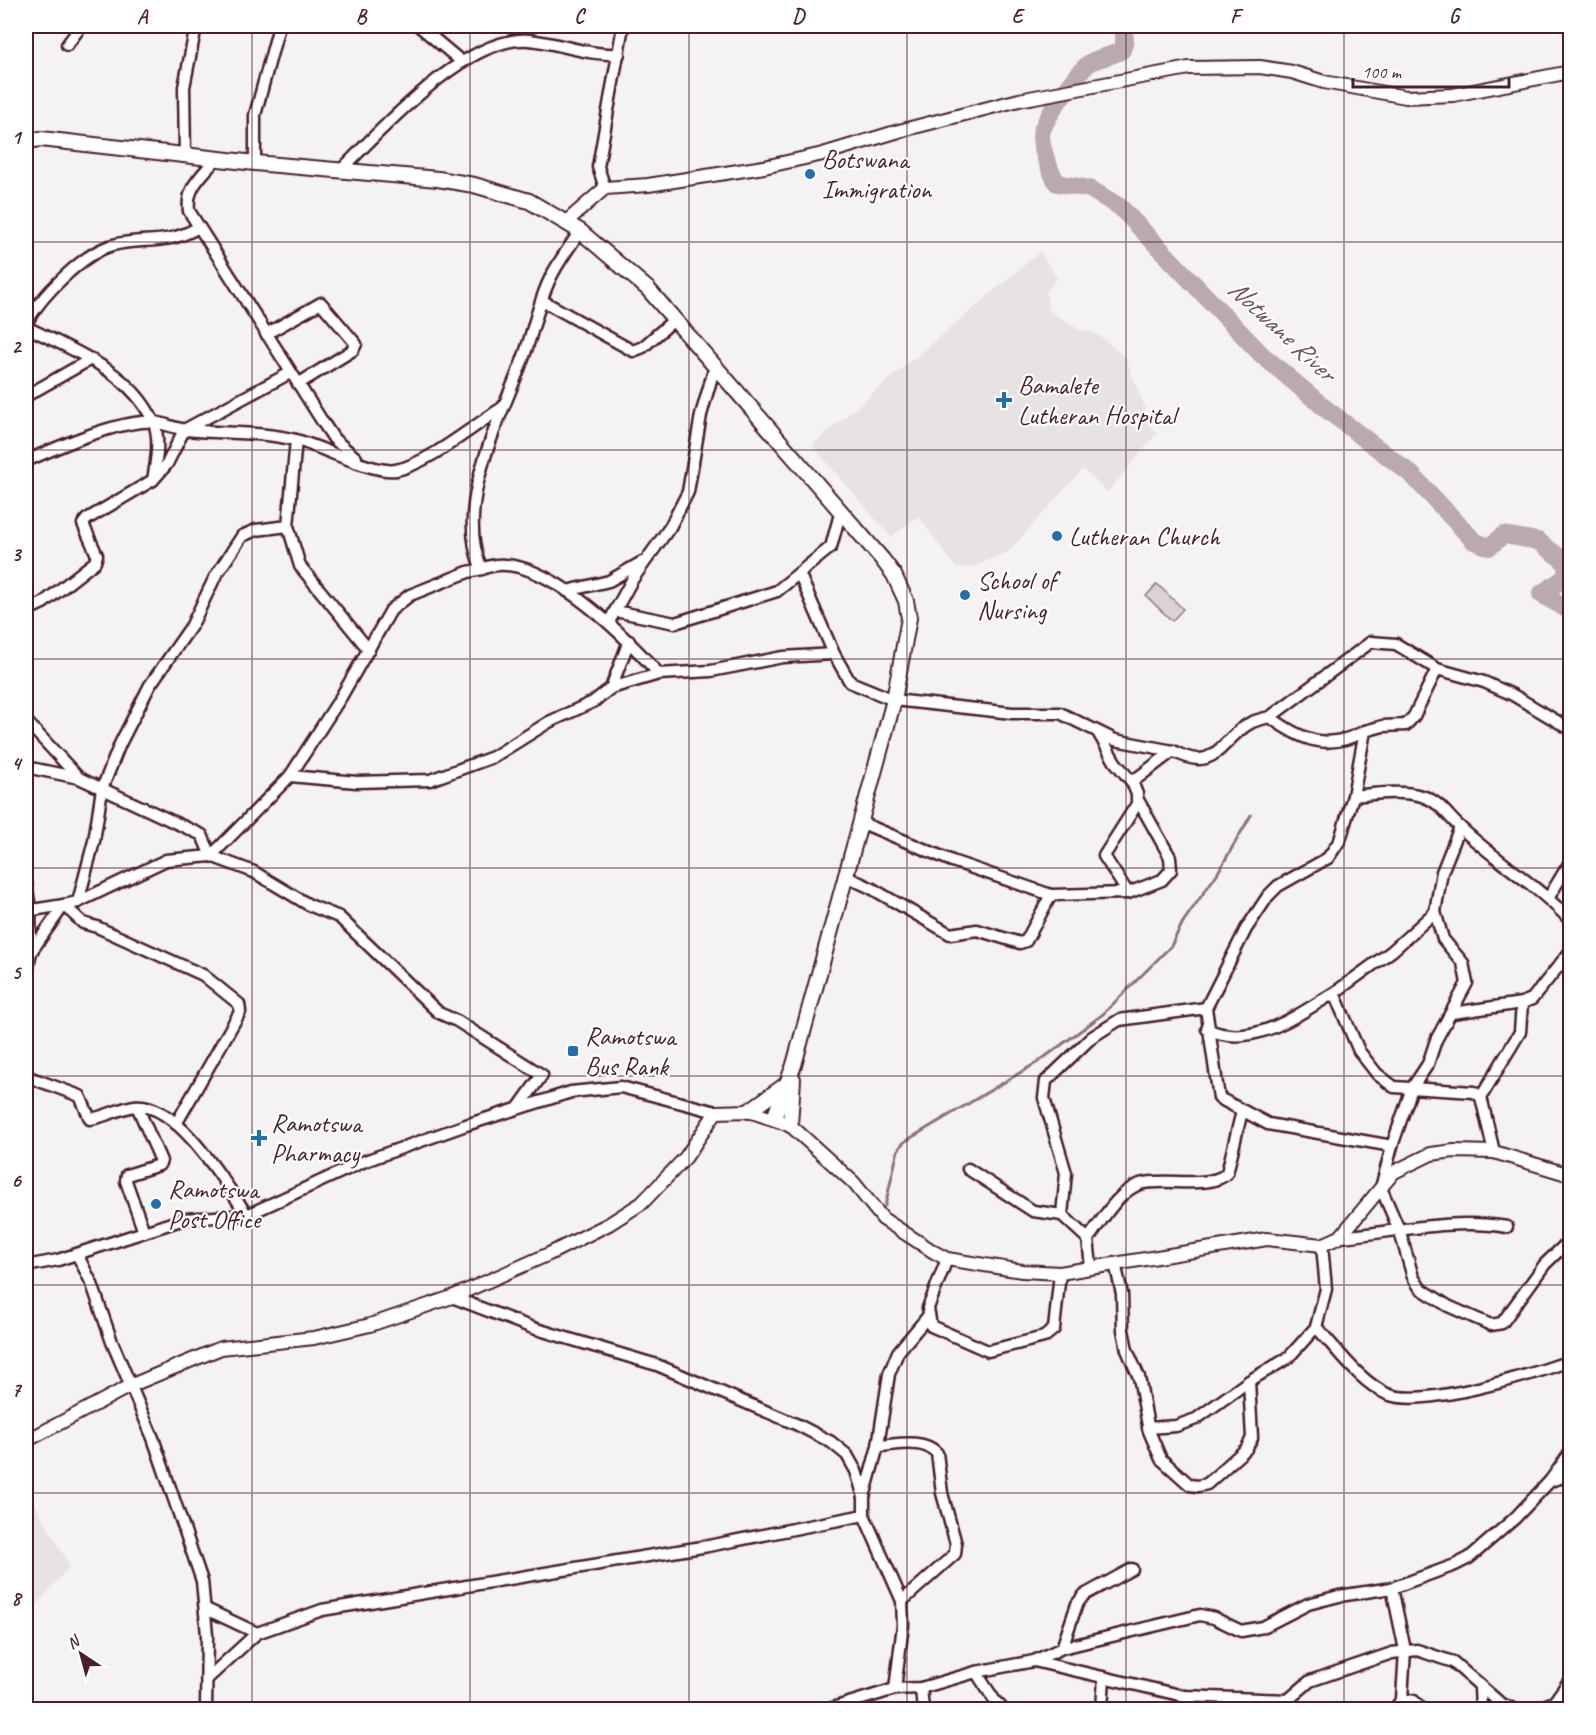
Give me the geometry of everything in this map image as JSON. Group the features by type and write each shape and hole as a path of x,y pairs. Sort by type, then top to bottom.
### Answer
{"main road":[{"path":"26,141 41,139 255,163 342,169 474,185 528,201 580,231 648,289 841,510 894,575 906,601 909,618 894,700 791,1071 774,1118"},
{"path":"749,1112 777,1092 791,1071"},
{"path":"790,1125 791,1071"}],"street":[{"path":"67,45 81,26"},
{"path":"185,154 184,87 196,26"},
{"path":"255,163 255,115 279,26"},
{"path":"419,26 462,62"},
{"path":"605,188 598,167 623,26"},
{"path":"342,169 389,121 478,50 500,43 528,40 602,55 619,54"},
{"path":"566,222 605,188 648,185 774,165 823,154 899,131 1019,100 1189,68 1260,67 1406,97 1453,95 1570,72"},
{"path":"216,159 192,187 187,197 189,211 197,228 334,439 363,464"},
{"path":"153,480 156,458 154,422 120,379 27,318 62,280 87,258 112,245 174,240 197,228"},
{"path":"482,569 474,552 473,518 479,480 502,408 522,364 552,274 580,231"},
{"path":"543,301 633,351 643,346 675,319"},
{"path":"266,334 321,303 356,344 353,350 298,384"},
{"path":"26,396 91,359"},
{"path":"609,622 647,559 670,527 688,492 701,415 715,366"},
{"path":"26,611 42,603 98,559 83,528 87,519 153,480 167,464 184,430 290,373"},
{"path":"26,461 109,431 141,422 154,422 184,430 226,431 296,440 363,464 394,471 422,461 502,408"},
{"path":"296,440 288,526 300,566 369,650"},
{"path":"615,611 675,623 777,591 831,547 841,510"},
{"path":"78,902 94,841 102,789 120,744 150,685 192,625 214,577 242,536 256,530 288,526"},
{"path":"567,591 609,581 647,559"},
{"path":"211,856 290,776 369,650 391,610 410,595 453,577 494,564 509,564 538,575 567,591 609,622 630,641 659,674"},
{"path":"799,573 834,654 850,682 894,700 1012,712 1060,713 1115,740 1173,751 1189,759 1201,761 1214,754 1251,723 1270,717 1371,642 1396,644 1437,669 1494,687 1570,729"},
{"path":"611,688 630,641"},
{"path":"290,776 357,782 430,780 493,757 549,722 593,702 611,688 659,674 711,671 783,657 834,654"},
{"path":"1270,717 1295,735 1308,740 1343,741 1383,726 1406,725 1414,716 1437,669"},
{"path":"26,722 79,778"},
{"path":"1365,731 1353,796 1340,840 1328,858 1308,872 1278,885 1268,896 1246,929 1206,1008 1217,1094 1258,1120 1282,1128 1392,1146"},
{"path":"860,822 952,861 1051,895 1128,893 1162,880 1171,870 1170,857 1138,800 1132,782 1115,762 1099,734"},
{"path":"1132,782 1173,751"},
{"path":"26,767 79,778 202,835 211,856"},
{"path":"1353,796 1378,793 1422,796 1438,804 1460,827 1549,897 1570,920"},
{"path":"1128,893 1104,856 1138,800"},
{"path":"1460,827 1442,872 1435,912 1443,939 1463,963 1467,972 1467,983 1464,995 1436,1040 1428,1064 1412,1088 1392,1146 1381,1188 1400,1232 1408,1265 1420,1288 1448,1306 1491,1325 1502,1323 1510,1316 1545,1264 1570,1240"},
{"path":"28,910 78,902 166,860 211,856 254,872 309,905 339,917 439,1013 457,1021 542,1075 519,1107"},
{"path":"1549,897 1570,862"},
{"path":"844,876 871,888 950,934 977,930 1020,943 1026,941 1051,895"},
{"path":"26,882 31,952 26,979"},
{"path":"31,952 64,905"},
{"path":"64,905 83,923 97,927 203,975 241,1007 176,1124"},
{"path":"1208,1029 1222,1036 1252,1034 1281,1024 1334,993 1392,951 1435,912"},
{"path":"1452,1013 1522,1003 1537,995 1570,952"},
{"path":"1334,993 1349,1033 1377,1074 1394,1087 1474,1092 1481,1097 1494,1152"},
{"path":"1481,1097 1520,1032 1522,1003"},
{"path":"1062,1215 1065,1173 1044,1098 1046,1081 1092,1037 1119,1020 1206,1008"},
{"path":"26,1076 80,1096 90,1119 136,1106 154,1111 176,1124 211,1160 247,1215"},
{"path":"26,1266 77,1254 184,1219 247,1215 365,1161 519,1107 571,1092 621,1087 716,1112 749,1112 774,1118 790,1125 854,1183 883,1219 947,1259 1022,1271 1060,1273 1268,1239 1322,1245 1340,1237 1480,1222 1507,1227"},
{"path":"136,1106 161,1161 159,1165 127,1175 126,1181 144,1232"},
{"path":"1088,1239 1117,1201 1139,1184 1212,1181 1223,1177 1229,1169 1242,1111"},
{"path":"26,1441 132,1385 221,1348 314,1338 370,1325 452,1297 559,1249 609,1224 642,1203 686,1157 716,1112"},
{"path":"1340,1237 1394,1172 1431,1155 1454,1151 1494,1152 1570,1175"},
{"path":"968,1169 1033,1211 1062,1215 1088,1239 1092,1267"},
{"path":"1148,1428 1176,1426 1196,1419 1288,1358 1317,1327 1326,1288 1322,1245"},
{"path":"77,1254 132,1385 185,1527 202,1581 206,1609 208,1678 206,1710"},
{"path":"947,1259 928,1308 931,1326 988,1351 1044,1337 1054,1329 1060,1273"},
{"path":"1115,1263 1122,1294 1125,1340 1139,1377 1148,1428 1161,1459 1190,1485 1207,1484 1246,1449 1252,1438 1249,1382"},
{"path":"452,1297 533,1328 657,1365 798,1425 831,1442 847,1455 856,1472 864,1497"},
{"path":"895,1689 903,1625 902,1601 864,1515 864,1497 878,1446 889,1374 893,1362 929,1315"},
{"path":"1317,1327 1371,1384 1400,1398 1418,1398 1515,1380 1570,1361"},
{"path":"878,1446 915,1444 928,1446 937,1453 942,1493 956,1544 955,1554 947,1564 902,1601"},
{"path":"826,1710 895,1689 921,1688 976,1672 1034,1662 1062,1648 1200,1615 1241,1631 1263,1627 1308,1604 1339,1596 1392,1588 1469,1558 1515,1518 1550,1481 1570,1453"},
{"path":"1550,1481 1570,1475"},
{"path":"208,1678 257,1633 322,1610 708,1546 864,1515"},
{"path":"1062,1648 1077,1604 1084,1595 1132,1569"},
{"path":"1392,1588 1405,1650 1401,1699 1394,1710"},
{"path":"206,1609 257,1633"},
{"path":"1034,1662 1184,1696 1288,1705 1310,1681 1405,1650 1429,1652 1452,1662 1473,1677 1480,1687 1500,1703 1516,1710"},
{"path":"976,1672 995,1701 1004,1710"},
{"path":"1102,1710 1104,1677"},
{"path":"1560,1707 1570,1680"},
{"path":"1480,1687 1481,1710"},
{"path":"921,1688 923,1710"},
{"path":"1184,1696 1192,1710"},
{"path":"1401,1699 1413,1701 1423,1710"},
{"path":"1532,1710 1560,1707 1570,1709"}],"shaded area":[{"name":"Bamalete Lutheran Hospital","path":"1040,252 1057,278 1046,292 1048,308 1056,316 1078,329 1097,334 1125,357 1146,410 1141,417 1157,433 1108,492 1083,469 1009,551 973,567 956,568 918,516 891,537 812,445"},
{"path":"1157,584 1183,609 1172,621 1146,596"},
{"path":"26,1489 70,1566 26,1617"}],"waterway":[{"name":"Notwane River","path":"1121,26 1125,39 1122,50 1091,62 1085,67 1062,96 1043,128 1041,135 1043,147 1057,183 1090,189 1120,207 1262,355 1326,409 1411,474 1474,541 1489,547 1504,535 1538,541 1567,563 1566,577 1541,594 1570,611"},
{"path":"885,1206 898,1150 904,1142 1038,1062 1102,1015 1171,946 1183,922 1217,874 1251,815"}],"place":[{"name":"Botswana Immigration","path":"810,174"},
{"name":"Bamalete Lutheran Hospital","path":"1004,400"},
{"name":"Lutheran Church","path":"1057,536"},
{"name":"School of Nursing","path":"965,595"},
{"name":"Ramotswa Bus Rank","path":"573,1051"},
{"name":"Ramotswa Pharmacy","path":"259,1138"},
{"name":"Ramotswa Post Office","path":"156,1204"}]}
